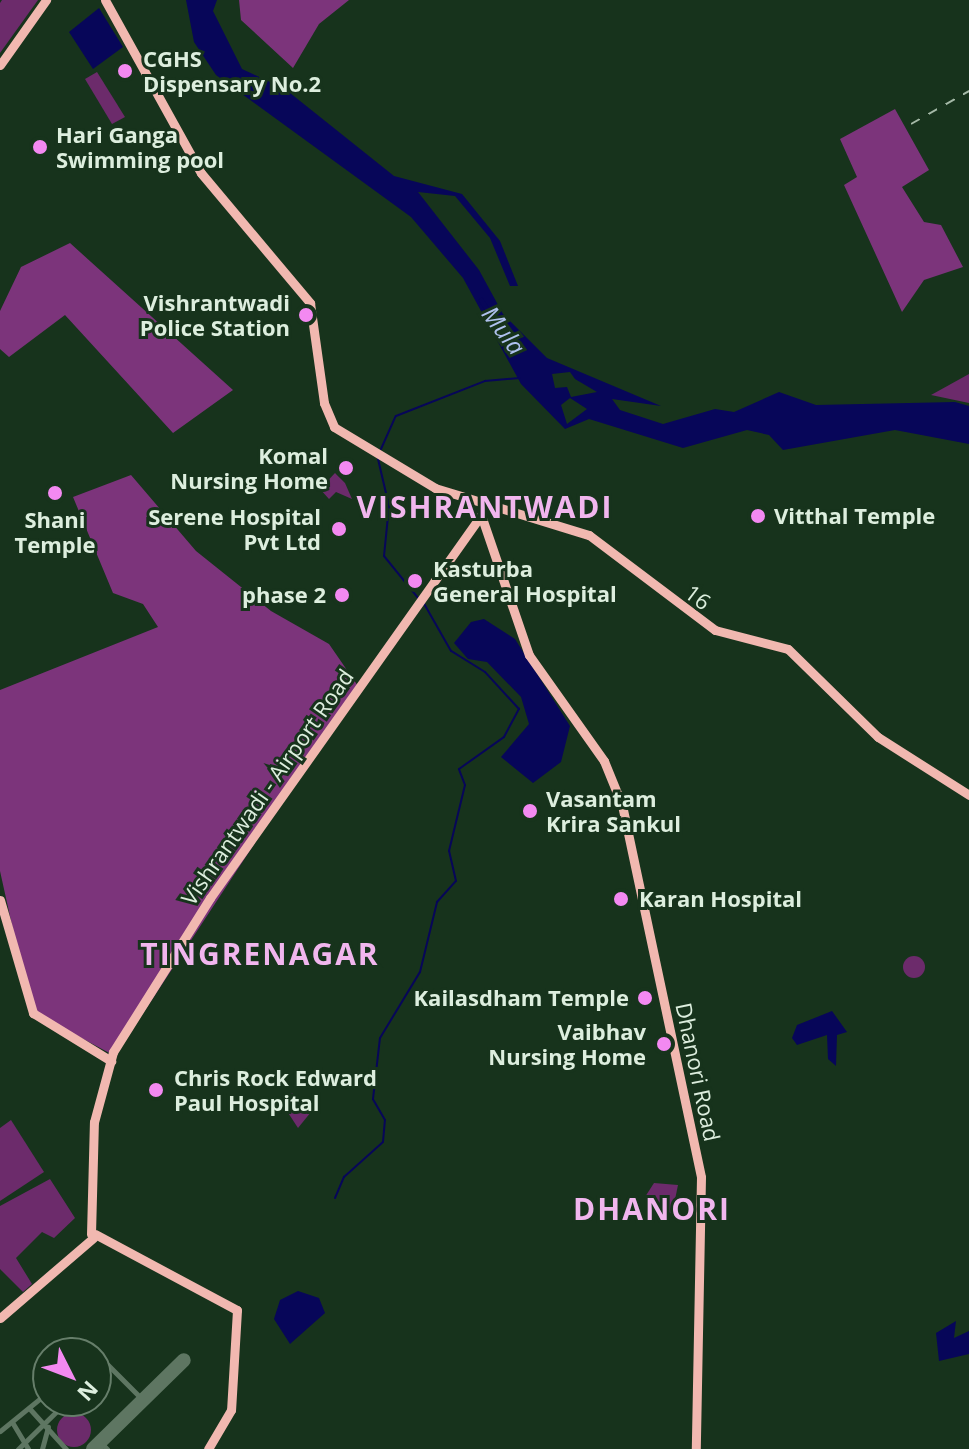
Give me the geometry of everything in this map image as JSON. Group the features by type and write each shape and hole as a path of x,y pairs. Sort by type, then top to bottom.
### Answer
{"main road":[{"path":"0,59 44,0"},
{"path":"0,65 44,0"},
{"path":"107,0 204,171 313,301 330,413 380,451"},
{"path":"107,0 201,173 310,303 328,419 484,516 602,542"},
{"name":"16","path":"484,516 564,528 602,542 707,625 789,647 831,688 922,765 969,794"},
{"name":"Vishrantwadi - Airport Road","path":"92,1236 94,1122 112,1059 419,602 484,516"},
{"name":"Dhanori Road","path":"484,516 518,626 532,659 576,719 620,800 626,843 678,1068 698,1173 701,1395 695,1449"},
{"path":"0,900 33,1013 112,1059"},
{"path":"0,1318 92,1236 237,1310 231,1410 208,1449"}],"shaded area":[{"path":"2,0 38,0 0,53 0,3"},
{"path":"239,0 349,0 319,24 293,68 241,20"},
{"path":"97,72 125,117 112,124 85,79"},
{"path":"895,109 929,170 902,187 924,222 941,225 963,267 924,280 902,312 844,185 857,177 840,139"},
{"path":"70,243 233,390 173,433 65,315 9,357 0,349 0,311 21,267"},
{"path":"969,374 969,403 931,395"},
{"path":"335,473 345,483 352,499 336,492 329,499 320,489"},
{"path":"131,475 196,551 271,611 329,644 358,686 115,1056 31,1011 0,871 0,690 158,627 143,604 113,593 73,497"},
{"path":"914,956 922,959 925,967 922,975 914,978 906,975 903,967 906,959"},
{"path":"292,1093 311,1112 298,1128 283,1105"},
{"path":"11,1120 44,1172 0,1201 0,1128"},
{"path":"50,1179 75,1218 54,1238 42,1232 16,1258 32,1284 23,1292 0,1269 0,1206"},
{"path":"654,1183 678,1185 672,1214 645,1197"},
{"path":"63,1417 85,1417 90,1423 90,1437 81,1446 67,1446 58,1437 58,1423"}],"water":[{"path":"186,0 217,0 213,11 242,69 285,89 394,176 462,194 500,241 518,286 510,286 490,238 455,196 418,192 479,270 503,314 547,358 661,406 612,399 620,410 663,424 715,409 734,412 779,392 816,405 955,402 969,406 969,444 895,430 783,450 769,435 747,430 683,448 589,419 565,429 521,384 463,278 411,217 216,75 194,42","holes":["570,372 575,379 597,392 571,397 567,387 555,388 552,374","570,398 587,409 567,424 561,405"]},
{"path":"99,8 123,47 93,69 69,32"},
{"path":"484,619 515,639 570,726 561,762 533,783 501,757 529,724 521,697 487,662 468,659 454,643 471,622"},
{"path":"832,1011 847,1032 837,1035 836,1066 828,1059 827,1035 797,1045 792,1038 797,1025"},
{"path":"298,1291 319,1298 325,1313 290,1344 274,1319 280,1300"},
{"path":"956,1321 954,1338 969,1331 969,1354 939,1361 936,1333"}],"waterway":[{"name":"Mula","path":"481,300 493,319"},
{"path":"381,449 396,416 485,381 520,378"},
{"path":"378,459 389,506 384,556 418,598"},
{"path":"335,1198 344,1177 383,1142 385,1120 373,1099 380,1038 420,972 437,902 456,881 449,851 465,785 459,769 504,737 519,709 485,672 451,651 423,602"}],"taxiway":[{"path":"112,1369 143,1400"},
{"path":"0,1431 32,1405"},
{"path":"29,1408 66,1449"},
{"path":"18,1449 51,1417"},
{"path":"12,1422 28,1449"},
{"path":"42,1449 48,1427"},
{"path":"100,1442 107,1449"}],"runway":[{"path":"93,1449 184,1360"}],"railway":[{"path":"911,124 969,91"}],"place":[{"name":"CGHS Dispensary No.2","path":"125,71"},
{"name":"Hari Ganga Swimming pool","path":"40,147"},
{"name":"Vishrantwadi Police Station","path":"306,315"},
{"name":"Komal Nursing Home","path":"346,468"},
{"name":"Shani Temple","path":"55,493"},
{"name":"Vitthal Temple","path":"758,516"},
{"name":"Serene Hospital Pvt Ltd","path":"339,529"},
{"name":"Kasturba General Hospital","path":"415,581"},
{"name":"phase 2","path":"342,595"},
{"name":"Vasantam Krira Sankul","path":"530,811"},
{"name":"Karan Hospital","path":"621,899"},
{"name":"Kailasdham Temple","path":"645,998"},
{"name":"Vaibhav Nursing Home","path":"664,1044"},
{"name":"Chris Rock Edward Paul Hospital","path":"156,1090"}],"district":[{"name":"VISHRANTWADI","path":"485,507"},
{"name":"TINGRENAGAR","path":"260,954"},
{"name":"DHANORI","path":"652,1209"}]}
